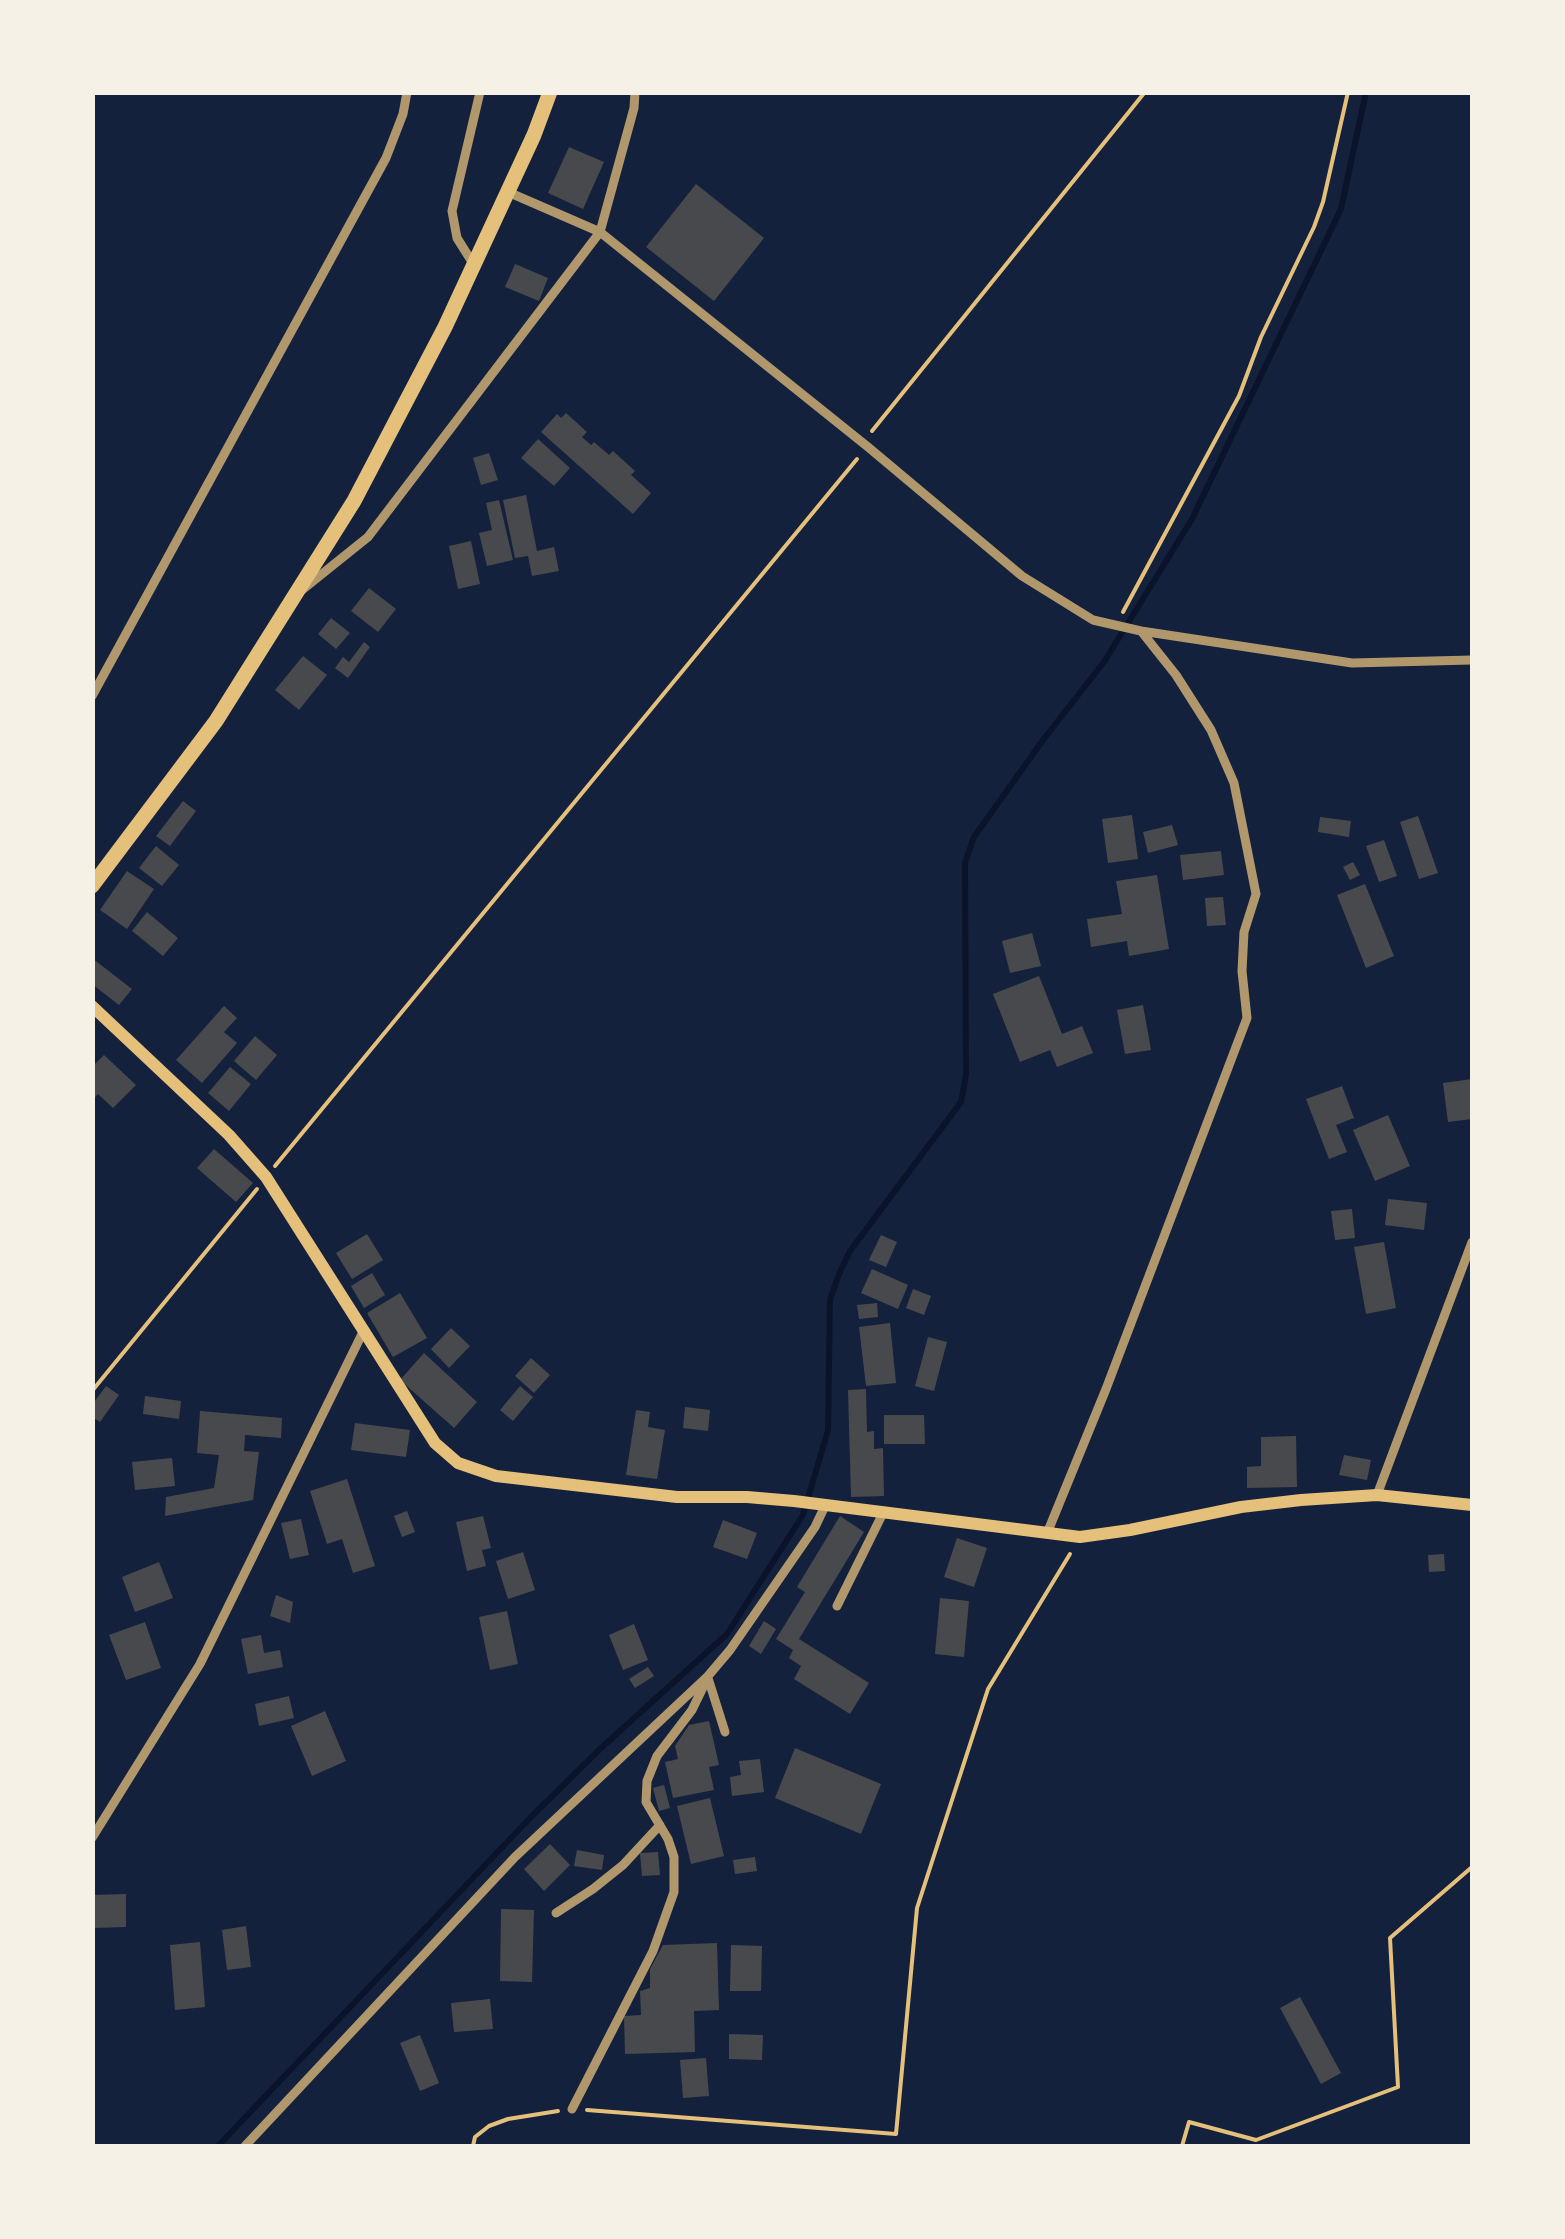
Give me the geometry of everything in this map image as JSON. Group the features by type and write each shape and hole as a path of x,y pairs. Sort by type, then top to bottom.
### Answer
{"highway":[{"path":"92,886 216,721 354,501 446,328 550,92"}],"main road":[{"path":"92,1006 230,1135 266,1177 434,1443 458,1463 496,1476 676,1498 794,1501 1080,1537 1241,1506 1377,1495 1472,1504"}],"street":[{"path":"92,696 386,158 407,92"},
{"path":"474,266 456,238 452,211 480,92"},
{"path":"294,596 368,537 600,232 635,92"},
{"path":"508,192 600,232 865,444 1022,576 1093,620 1352,663 1472,660"},
{"path":"1048,1532 1247,1018 1242,971 1244,932 1256,894 1234,783 1211,730 1176,675 1127,628"},
{"path":"1377,1495 1472,1242"},
{"path":"92,1838 200,1664 363,1332"},
{"path":"245,2146 515,1857 708,1676 815,1527 822,1505"},
{"path":"837,1606 883,1513"},
{"path":"708,1676 725,1732"},
{"path":"572,2108 653,1951 674,1892 674,1858 646,1802 647,1781 656,1756 692,1710 708,1676"},
{"path":"556,1912 593,1890 623,1865 660,1825"}],"path":[{"path":"92,1391 865,444 1145,92"},
{"path":"1127,628 1239,396 1261,337 1314,226 1348,92"},
{"path":"472,2146 489,2126 572,2108 896,2134 917,1908 988,1689 1080,1537"},
{"path":"1182,2146 1189,2122 1256,2140 1398,2087 1390,1938 1472,1867"}],"building":[{"path":"569,147 604,162 583,209 548,193"},
{"path":"696,184 764,238 714,301 646,247"},
{"path":"515,264 548,278 539,301 505,287"},
{"path":"566,413 587,432 582,437 609,455 613,451 651,493 633,514 541,432 557,414 561,418"},
{"path":"538,439 570,468 554,486 521,458"},
{"path":"489,453 498,480 481,485 473,458"},
{"path":"526,495 537,551 554,547 559,571 532,576 528,556 515,558 503,500"},
{"path":"499,500 513,560 487,566 479,533 492,530 486,503"},
{"path":"471,541 480,584 458,589 449,546"},
{"path":"369,588 396,609 378,632 351,611"},
{"path":"331,618 350,633 336,649 318,634"},
{"path":"364,642 370,647 348,678 335,668 343,657 349,662"},
{"path":"303,656 327,675 299,710 275,690"},
{"path":"183,801 196,811 170,846 156,836"},
{"path":"1132,815 1138,859 1108,863 1102,819"},
{"path":"1418,816 1438,873 1419,879 1400,822"},
{"path":"1320,817 1351,821 1349,837 1318,832"},
{"path":"1172,825 1178,845 1148,853 1143,832"},
{"path":"1384,840 1397,876 1379,882 1366,846"},
{"path":"156,846 179,865 162,886 139,868"},
{"path":"1221,851 1224,875 1183,880 1180,855"},
{"path":"1353,862 1360,875 1350,880 1343,867"},
{"path":"127,871 154,889 127,929 100,910"},
{"path":"1157,875 1169,949 1129,956 1127,941 1091,947 1087,919 1122,914 1116,881"},
{"path":"1365,884 1394,956 1366,968 1337,895"},
{"path":"1223,897 1226,925 1207,926 1205,898"},
{"path":"147,912 178,938 163,956 132,931"},
{"path":"1032,933 1041,966 1010,973 1002,941"},
{"path":"92,958 132,989 119,1005 92,984"},
{"path":"1039,976 1062,1034 1082,1026 1093,1053 1057,1067 1050,1050 1020,1062 993,994"},
{"path":"1143,1005 1151,1050 1125,1054 1117,1010"},
{"path":"224,1006 237,1018 224,1032 237,1043 202,1083 176,1060"},
{"path":"255,1036 277,1055 256,1080 234,1061"},
{"path":"104,1055 136,1085 113,1108 98,1094 92,1100 92,1067"},
{"path":"230,1067 251,1084 229,1111 208,1093"},
{"path":"1472,1079 1472,1119 1448,1122 1443,1083"},
{"path":"1342,1086 1354,1118 1336,1125 1347,1152 1329,1159 1306,1099"},
{"path":"1388,1115 1410,1166 1375,1181 1353,1130"},
{"path":"214,1149 253,1183 236,1202 197,1168"},
{"path":"1388,1199 1427,1203 1424,1230 1385,1225"},
{"path":"1352,1209 1355,1238 1335,1240 1331,1211"},
{"path":"367,1234 383,1260 352,1279 336,1253"},
{"path":"881,1235 897,1242 886,1267 869,1260"},
{"path":"1384,1242 1396,1308 1366,1314 1354,1247"},
{"path":"872,1269 908,1285 898,1309 861,1293"},
{"path":"372,1273 385,1295 364,1308 351,1286"},
{"path":"913,1289 931,1296 924,1315 906,1308"},
{"path":"400,1293 427,1338 393,1357 367,1313"},
{"path":"877,1303 878,1317 859,1319 857,1305"},
{"path":"890,1323 896,1383 866,1386 859,1327"},
{"path":"451,1328 470,1346 449,1368 431,1349"},
{"path":"928,1337 947,1342 934,1391 915,1386"},
{"path":"424,1353 477,1402 454,1428 400,1380"},
{"path":"531,1358 550,1375 534,1393 515,1376"},
{"path":"106,1386 119,1395 100,1422 92,1417 92,1405"},
{"path":"520,1386 533,1397 513,1421 500,1410"},
{"path":"866,1389 867,1432 874,1431 874,1449 883,1448 884,1496 851,1497 848,1390"},
{"path":"145,1396 181,1401 179,1419 143,1414"},
{"path":"685,1407 710,1410 708,1431 683,1428"},
{"path":"636,1410 650,1412 648,1427 665,1430 657,1479 626,1475"},
{"path":"200,1411 282,1418 281,1438 245,1435 244,1451 259,1452 253,1500 165,1516 166,1497 214,1488 219,1455 197,1453"},
{"path":"884,1415 924,1415 925,1444 884,1444"},
{"path":"355,1423 410,1430 406,1457 351,1450"},
{"path":"1296,1436 1297,1487 1247,1488 1247,1467 1261,1466 1261,1437"},
{"path":"1344,1455 1371,1460 1367,1480 1339,1475"},
{"path":"172,1458 175,1486 135,1490 132,1462"},
{"path":"347,1479 375,1566 353,1573 342,1539 327,1544 310,1491"},
{"path":"407,1511 415,1532 402,1537 394,1516"},
{"path":"483,1516 491,1548 482,1550 486,1566 467,1571 456,1522"},
{"path":"840,1516 864,1532 799,1639 869,1683 850,1714 794,1679 801,1666 789,1658 793,1650 776,1639 805,1592 797,1587"},
{"path":"301,1519 309,1555 290,1559 281,1523"},
{"path":"723,1520 757,1533 747,1559 713,1547"},
{"path":"957,1538 987,1548 974,1587 944,1577"},
{"path":"523,1552 535,1590 508,1599 496,1561"},
{"path":"1444,1554 1445,1571 1429,1572 1428,1555"},
{"path":"159,1562 173,1598 135,1612 122,1577"},
{"path":"276,1595 293,1602 290,1623 270,1616"},
{"path":"940,1598 969,1601 964,1657 935,1654"},
{"path":"507,1611 518,1664 490,1670 479,1617"},
{"path":"764,1621 776,1629 761,1654 749,1646"},
{"path":"145,1622 161,1668 126,1680 109,1635"},
{"path":"634,1624 648,1660 623,1670 609,1635"},
{"path":"261,1635 264,1653 280,1650 283,1667 248,1674 241,1639"},
{"path":"648,1667 654,1676 635,1688 629,1679"},
{"path":"289,1696 294,1718 259,1726 255,1704"},
{"path":"325,1711 346,1761 312,1776 291,1726"},
{"path":"709,1721 719,1765 709,1767 714,1790 673,1798 665,1762 678,1759 675,1746 689,1725"},
{"path":"795,1748 881,1784 861,1834 775,1798"},
{"path":"760,1759 764,1792 732,1796 730,1777 741,1775 739,1761"},
{"path":"664,1785 670,1808 659,1811 653,1788"},
{"path":"710,1798 724,1856 691,1864 677,1806"},
{"path":"550,1844 570,1865 544,1891 524,1869"},
{"path":"577,1850 604,1855 602,1870 574,1866"},
{"path":"658,1852 660,1875 642,1876 640,1853"},
{"path":"755,1857 757,1871 735,1874 733,1860"},
{"path":"126,1894 126,1927 92,1928 92,1895"},
{"path":"501,1909 534,1910 532,1982 500,1981"},
{"path":"246,1926 251,1967 227,1970 222,1930"},
{"path":"200,1942 205,2007 175,2010 170,1945"},
{"path":"717,1943 719,2010 694,2011 695,2052 625,2054 624,2016 641,2015 640,1991 650,1988 650,1969 663,1945"},
{"path":"731,1945 762,1946 761,1991 730,1991"},
{"path":"1300,1997 1341,2073 1321,2084 1280,2008"},
{"path":"490,1999 493,2029 454,2032 451,2003"},
{"path":"729,2034 763,2035 762,2060 729,2059"},
{"path":"420,2035 439,2083 420,2091 400,2043"},
{"path":"706,2058 709,2096 683,2098 680,2060"}],"waterway":[{"path":"218,2146 530,1818 727,1634 803,1515 828,1430 830,1300 839,1274 850,1251 961,1102 966,1075 965,863 974,837 1104,662 1192,519 1341,209 1366,92"}]}
